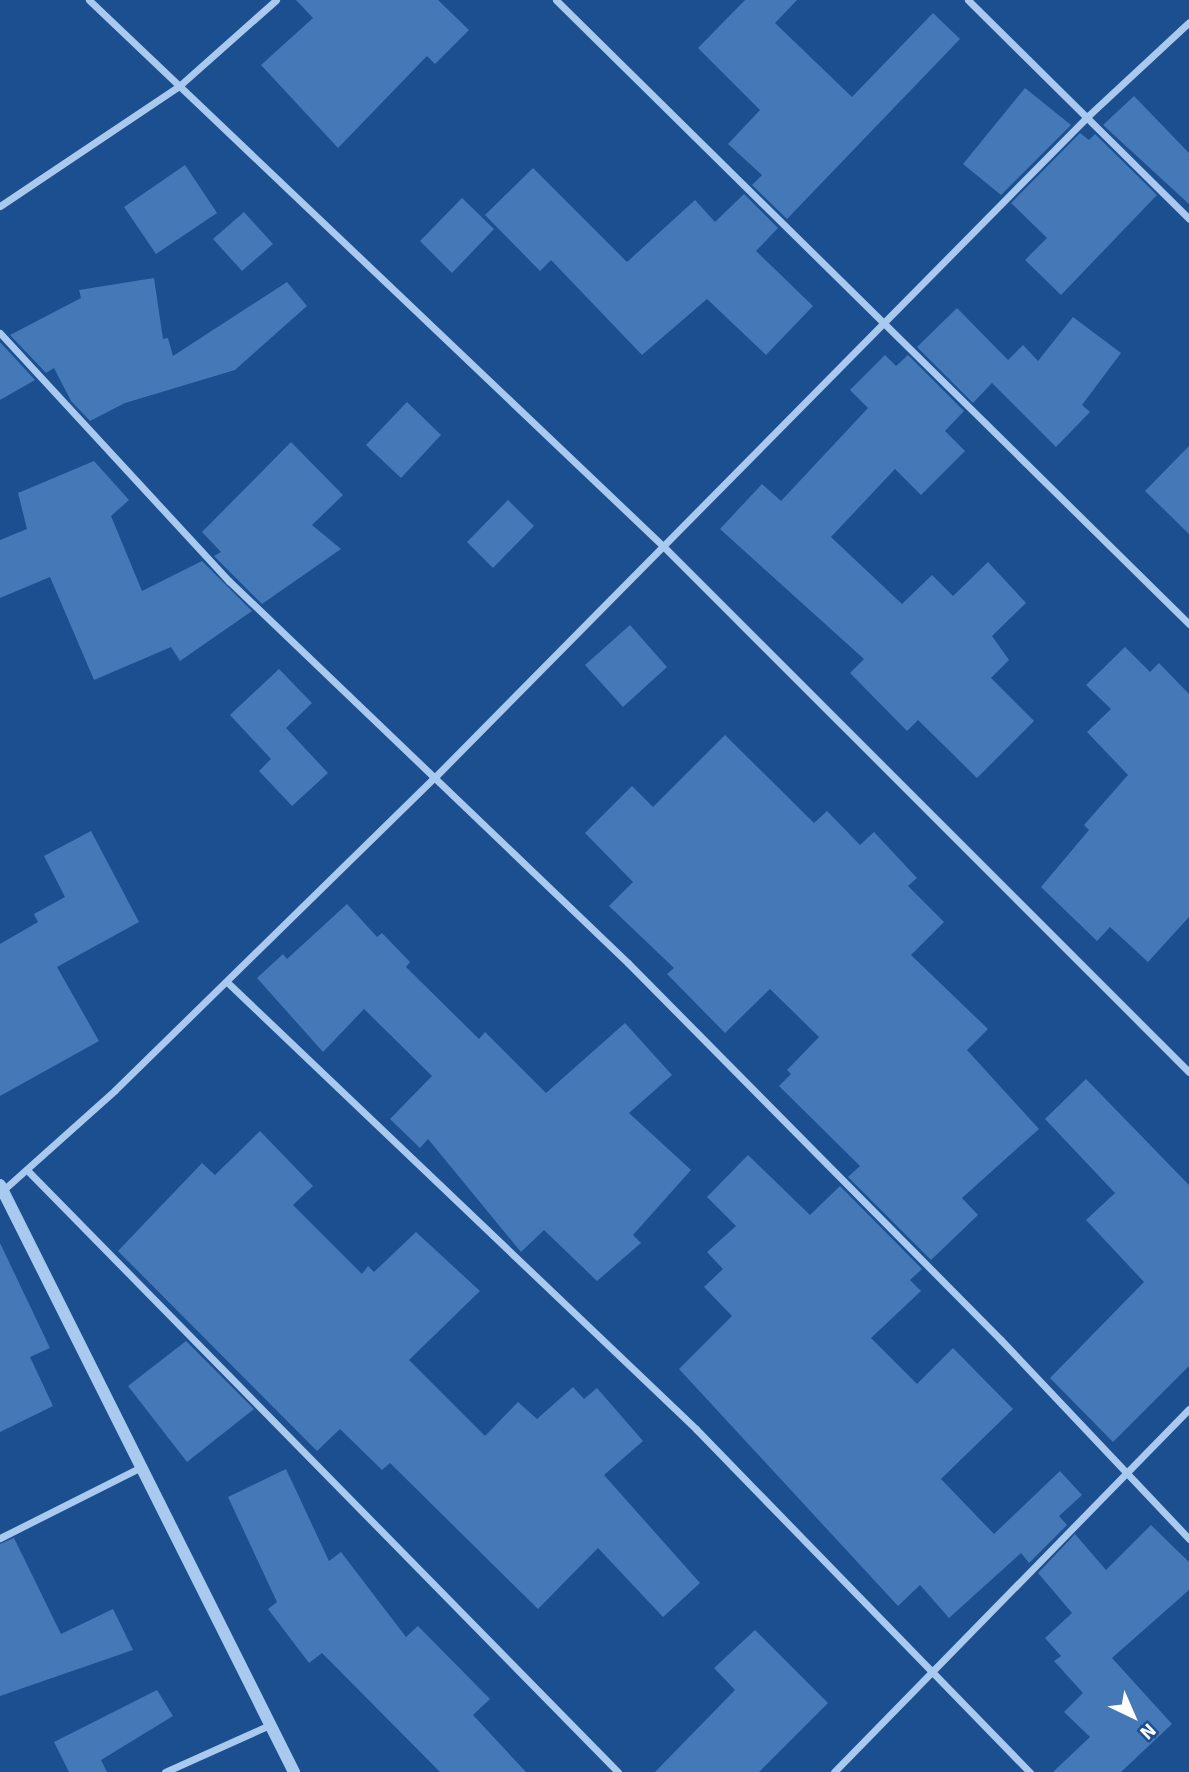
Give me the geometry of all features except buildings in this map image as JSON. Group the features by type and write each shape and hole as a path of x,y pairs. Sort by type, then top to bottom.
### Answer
{"street":[{"path":"89,0 664,547 1189,1072"},
{"path":"0,205 178,87 275,0"},
{"path":"556,0 686,123 882,324 1189,624"},
{"path":"968,0 1189,219"},
{"path":"294,1772 143,1466 1,1190 28,1171 227,982 664,547 1088,116 1189,22"},
{"path":"0,333 229,581 628,963 1001,1340 1124,1474 1189,1539"},
{"path":"227,982 696,1429 1030,1772"},
{"path":"28,1171 618,1772"},
{"path":"834,1772 1189,1409"},
{"path":"0,1538 143,1466"},
{"path":"165,1772 272,1724"}]}
